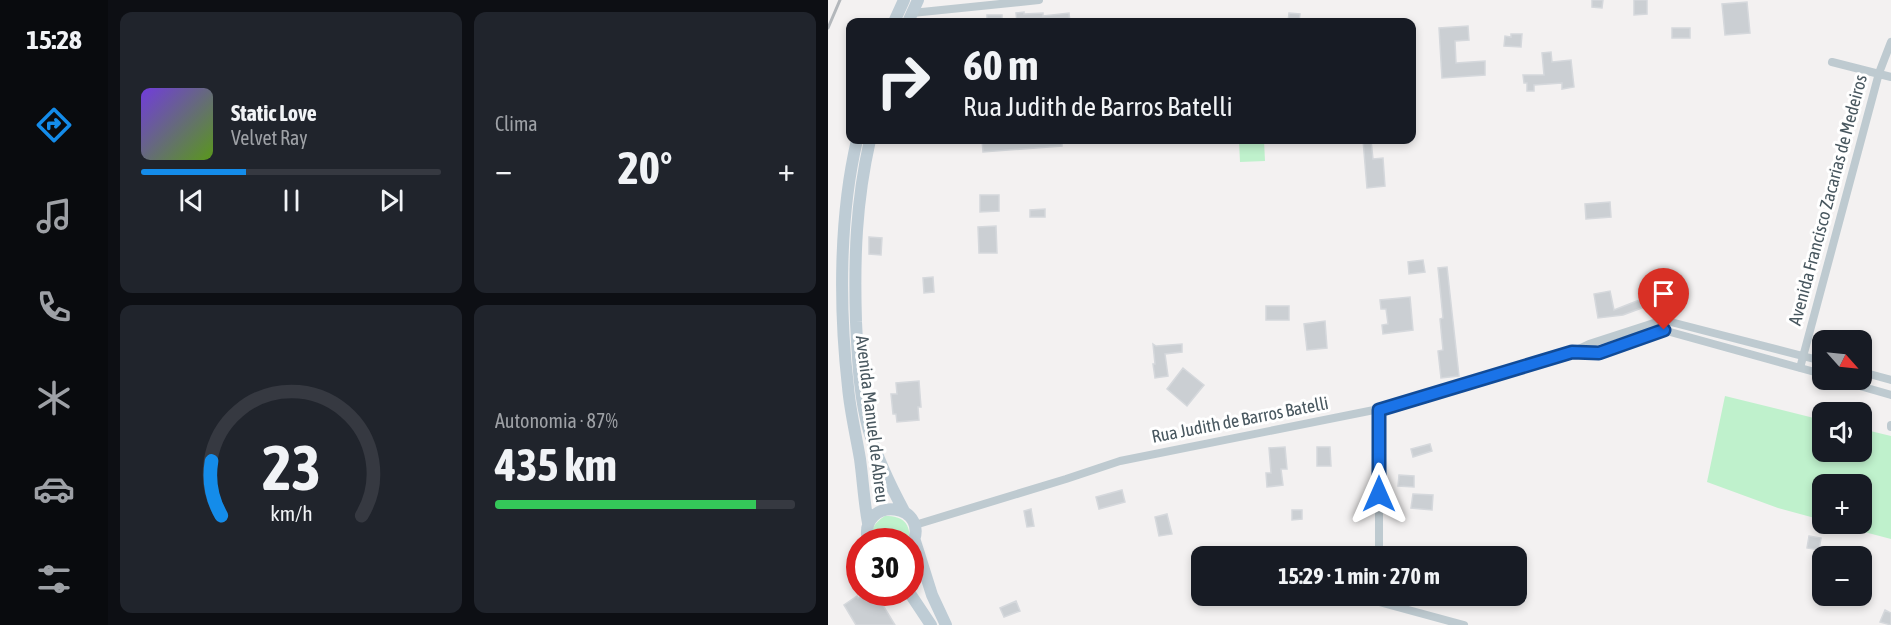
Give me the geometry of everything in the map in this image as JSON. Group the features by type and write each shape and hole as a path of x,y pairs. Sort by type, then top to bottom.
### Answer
{"main road":[{"path":"896,18 904,0"},
{"path":"910,18 918,0"},
{"name":"Avenida Manuel de Abreu","path":"855,144 850,167 843,233 843,329 848,388 861,462 867,528"},
{"name":"Avenida Manuel de Abreu","path":"869,144 863,171 856,231 858,365 863,405 880,463 904,511 915,525"},
{"path":"868,523 883,509 894,508 904,511"},
{"path":"924,574 946,625"},
{"path":"918,606 931,625"}],"street":[{"path":"910,18 1039,0"},
{"name":"Avenida Francisco Zacarias de Medeiros","path":"1800,368 1879,73 1891,42"},
{"path":"1832,62 1891,77"},
{"name":"Rua Judith de Barros Batelli","path":"915,525 1120,461 1379,410 1572,352 1589,344 1663,320 1812,358"},
{"name":"Rua Judith de Barros Batelli","path":"1572,352 1599,353 1664,330 1812,371"},
{"path":"1872,375 1891,380"},
{"path":"1872,390 1891,395"},
{"path":"1379,410 1379,546"},
{"path":"1394,606 1464,625"}],"green space":[{"path":"1239,144 1264,144 1265,161 1240,162"},
{"path":"1725,396 1812,418 1812,462 1872,462 1872,431 1891,436 1891,539 1872,534 1872,474 1812,474 1812,517 1778,508 1707,482"},
{"path":"885,516 897,517 905,522 908,528 874,528"}],"building":[{"path":"1592,0 1603,0 1602,8 1592,7"},
{"path":"1634,0 1647,0 1647,14 1634,15"},
{"path":"1747,2 1750,33 1725,35 1722,4"},
{"path":"1016,13 1043,13 1043,16 1069,13 1070,18 1017,18"},
{"path":"1289,13 1300,14 1300,18 1288,18"},
{"path":"987,15 1002,15 1002,18 987,18"},
{"path":"1468,26 1469,40 1455,41 1456,63 1485,61 1485,75 1442,78 1439,28"},
{"path":"1672,28 1690,28 1690,38 1672,38"},
{"path":"1511,34 1522,34 1521,47 1504,46 1505,36 1511,37"},
{"path":"1551,52 1552,62 1571,60 1574,87 1562,89 1562,83 1534,85 1534,91 1527,91 1527,83 1524,83 1523,75 1544,75 1542,53"},
{"path":"982,144 1062,144 1062,146 983,152"},
{"path":"1363,144 1371,144 1373,159 1383,158 1385,186 1367,188"},
{"path":"980,195 999,195 999,211 980,212"},
{"path":"1610,202 1611,217 1586,219 1585,204"},
{"path":"1045,209 1045,217 1030,217 1030,210"},
{"path":"996,226 997,253 979,253 978,227"},
{"path":"869,237 882,238 881,255 869,254"},
{"path":"1423,260 1425,272 1409,274 1408,262"},
{"path":"1447,267 1459,376 1441,378 1438,351 1443,350 1440,319 1443,318 1438,268"},
{"path":"933,277 934,292 924,293 923,278"},
{"path":"1610,291 1614,310 1651,293 1655,303 1623,315 1598,318 1594,294"},
{"path":"1410,297 1413,330 1383,334 1382,325 1388,324 1386,309 1381,309 1380,300"},
{"path":"1266,306 1289,306 1289,320 1266,320"},
{"path":"1325,321 1327,348 1307,350 1304,324"},
{"path":"1153,344 1156,346 1182,344 1182,352 1165,354 1168,376 1155,378"},
{"path":"1183,368 1204,385 1187,406 1167,389"},
{"path":"919,381 921,407 918,407 919,420 897,422 896,414 893,414 891,394 897,394 896,383"},
{"path":"1430,444 1432,451 1413,457 1411,449"},
{"path":"1285,447 1287,469 1281,469 1283,485 1267,487 1266,473 1271,473 1269,448"},
{"path":"1317,447 1330,447 1331,466 1317,466"},
{"path":"1399,475 1414,476 1414,487 1398,486"},
{"path":"1122,490 1125,502 1099,509 1096,497"},
{"path":"1413,494 1433,495 1432,510 1411,508"},
{"path":"1031,509 1034,526 1027,527 1024,511"},
{"path":"1292,510 1302,510 1302,519 1292,520"},
{"path":"1167,514 1172,534 1159,536 1155,517"},
{"path":"1809,536 1821,538 1820,546 1807,548"},
{"path":"1016,601 1020,611 1004,617 1000,608"},
{"path":"844,605 883,606 895,625 856,625"},
{"path":"1885,610 1891,613 1891,625 1880,622"}],"railway":[{"path":"828,28 840,0"}],"route":[{"path":"1379,494 1379,410 1572,352 1599,353 1664,330"}]}
